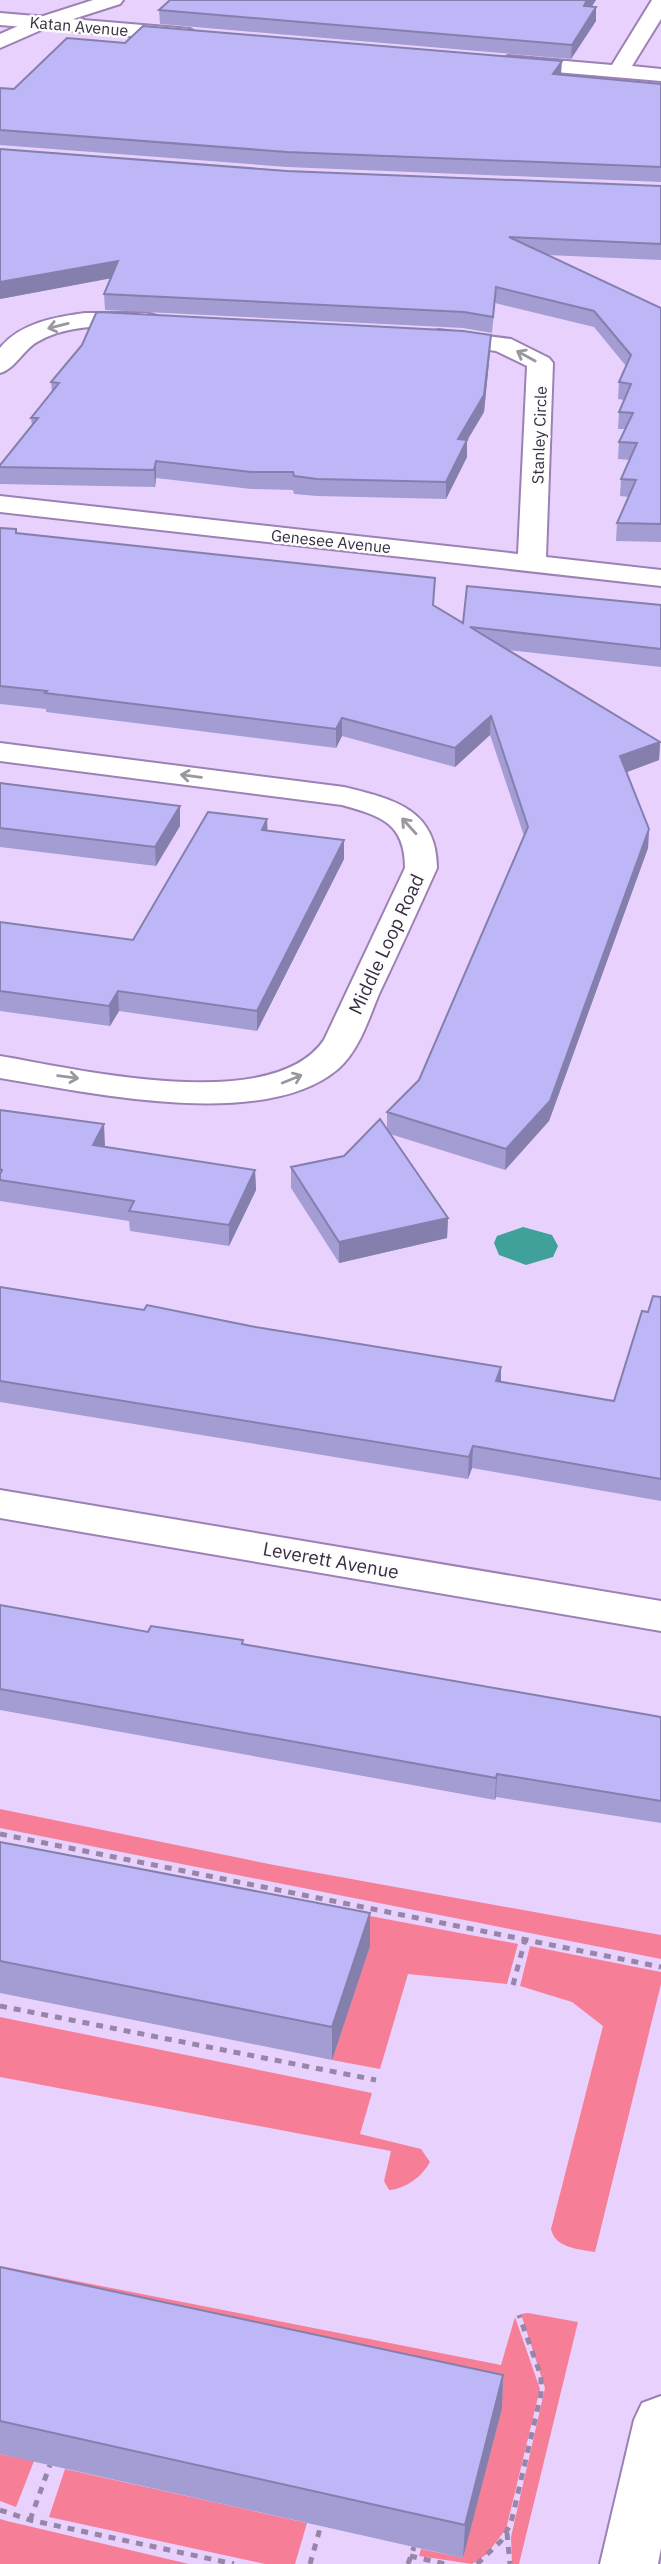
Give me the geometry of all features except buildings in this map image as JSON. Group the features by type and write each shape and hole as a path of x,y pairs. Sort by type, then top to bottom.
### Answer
{"street":[{"path":"33,0 40,23"},
{"path":"0,42 40,23 113,0"},
{"path":"619,71 661,2"},
{"name":"Katan Avenue","path":"0,19 215,37"},
{"path":"489,60 661,75"},
{"path":"0,365 6,355 27,338 48,328 100,319 173,321"},
{"name":"Stanley Circle","path":"422,336 502,344 540,363 532,563"},
{"name":"Genesee Avenue","path":"0,503 661,578"},
{"name":"Middle Loop Road","path":"0,752 344,796 396,813 414,828 424,849 421,868 341,1040 327,1061 295,1079 261,1089 225,1094 191,1094 0,1067"},
{"name":"Leverett Avenue","path":"0,1504 661,1616"},
{"path":"629,2564 661,2420"}],"path":[{"path":"0,1835 661,1967"},
{"path":"32,1854 37,1841"},
{"path":"261,1900 265,1889"},
{"path":"513,1985 525,1940"},
{"path":"0,2006 376,2080"},
{"path":"510,2564 507,2532 542,2388 519,2315"},
{"path":"30,2520 50,2465"},
{"path":"0,2510 30,2520 234,2564"},
{"path":"310,2564 321,2525"},
{"path":"477,2564 507,2532"},
{"path":"414,2547 409,2560 445,2564"}],"shaded area":[{"path":"523,1227 552,1235 558,1246 553,1257 526,1265 499,1255 494,1243 497,1236"},
{"path":"0,1809 274,1865 661,1935 661,1959 0,1828"},
{"path":"275,1898 518,1944 507,1984 408,1974 380,2069 332,2060"},
{"path":"530,1946 661,1972 661,1984 595,2252 562,2244 551,2229 603,2026 572,2002 520,1986"},
{"path":"0,2017 372,2093 360,2134 421,2149 430,2162 412,2181 389,2190 384,2181 391,2151 0,2077"},
{"path":"0,2266 501,2365 515,2317 540,2389 506,2529 487,2554 472,2564 419,2556 421,2549 464,2558 0,2299"},
{"path":"521,2314 578,2322 519,2564 512,2564 511,2537 545,2388"},
{"path":"0,2454 34,2461 16,2507 0,2501"},
{"path":"65,2469 307,2523 295,2564 265,2564 49,2517"},
{"path":"0,2519 7,2521 189,2564 0,2564"}]}
